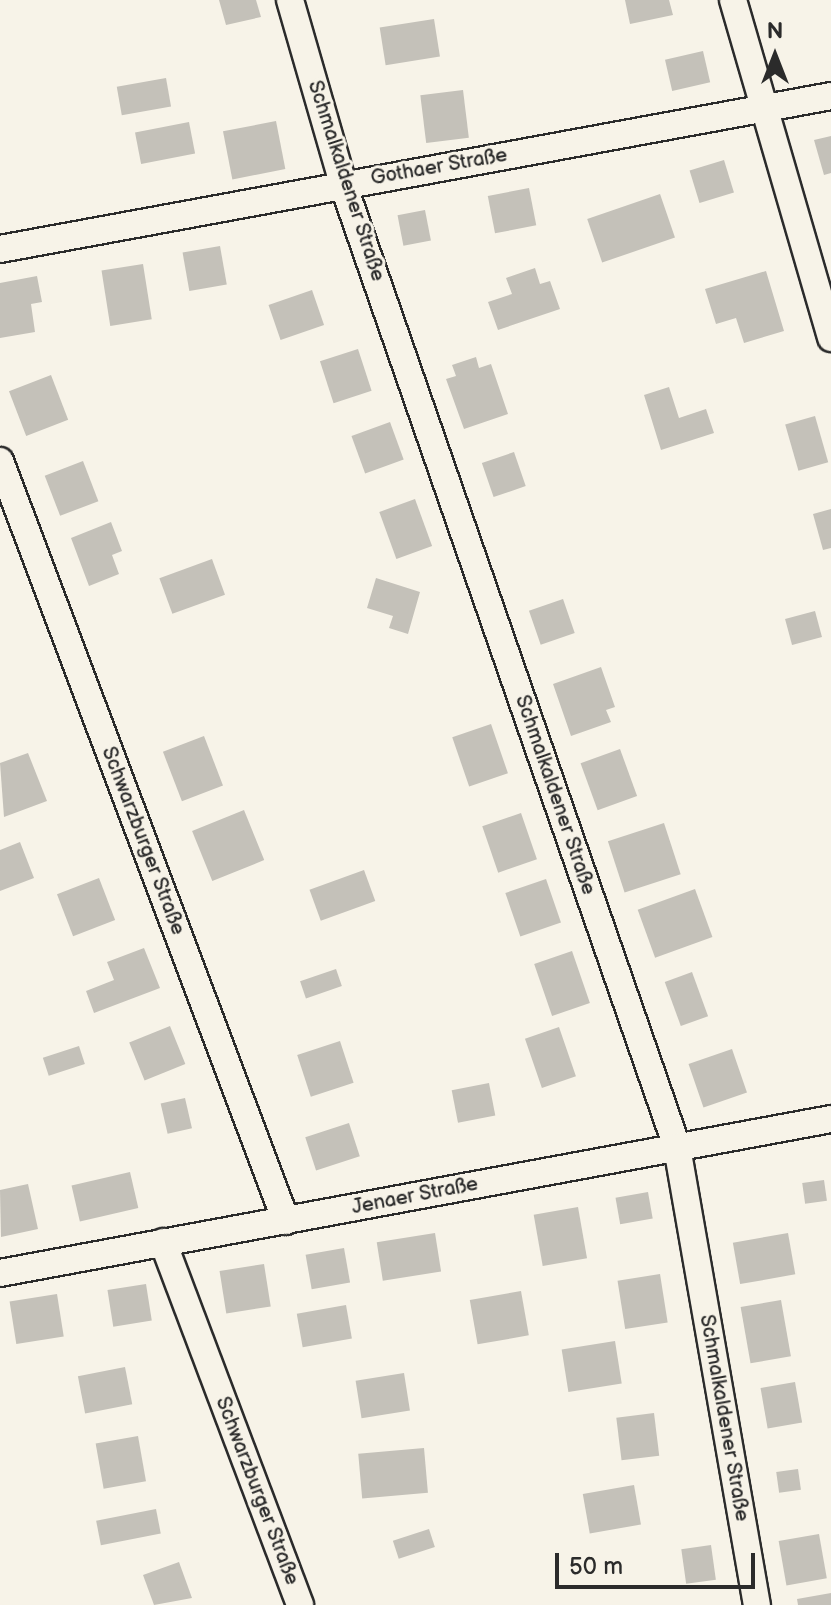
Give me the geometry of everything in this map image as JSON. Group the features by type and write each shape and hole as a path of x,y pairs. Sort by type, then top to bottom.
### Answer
{"street":[{"name":"Schmalkaldener Straße","path":"290,0 343,184 677,1147 757,1605"},
{"path":"733,0 831,338"},
{"name":"Gothaer Straße","path":"0,249 831,96"},
{"name":"Schwarzburger Straße","path":"0,461 286,1221"},
{"name":"Jenaer Straße","path":"0,1273 831,1119"},
{"name":"Schwarzburger Straße","path":"163,1242 300,1605"}],"building":[{"path":"219,0 256,0 261,17 226,25"},
{"path":"625,0 669,0 673,15 630,24"},
{"path":"434,19 440,57 386,65 380,28"},
{"path":"703,51 710,82 672,91 665,60"},
{"path":"166,78 171,107 122,115 117,87"},
{"path":"463,90 469,138 426,143 420,95"},
{"path":"276,121 285,169 232,179 223,131"},
{"path":"189,122 195,153 141,164 135,132"},
{"path":"831,136 831,173 824,175 814,140"},
{"path":"724,160 734,193 700,203 690,171"},
{"path":"529,188 536,225 495,233 488,196"},
{"path":"660,194 675,237 602,263 587,219"},
{"path":"425,210 431,240 403,246 398,215"},
{"path":"220,246 227,284 189,291 183,253"},
{"path":"143,264 152,319 110,326 102,271"},
{"path":"535,268 540,284 550,281 560,309 498,330 488,302 512,294 506,278"},
{"path":"766,271 784,331 744,343 736,318 716,324 705,289"},
{"path":"37,276 42,302 31,304 35,332 0,338 0,283"},
{"path":"312,290 324,325 281,340 269,305"},
{"path":"358,349 372,391 334,403 320,361"},
{"path":"476,357 479,368 491,364 508,414 464,429 446,379 456,376 452,365"},
{"path":"51,375 68,420 26,436 9,391"},
{"path":"669,387 679,418 706,409 714,433 661,450 644,395"},
{"path":"815,416 828,462 798,471 785,425"},
{"path":"390,422 404,460 365,474 351,436"},
{"path":"514,452 526,486 494,497 482,463"},
{"path":"83,461 98,501 60,516 45,476"},
{"path":"415,499 432,546 396,559 379,512"},
{"path":"831,509 831,548 823,550 813,514"},
{"path":"111,522 122,551 112,555 119,574 89,586 71,538"},
{"path":"212,559 225,595 172,614 159,578"},
{"path":"376,578 420,592 408,634 389,628 393,616 367,608"},
{"path":"563,599 575,633 541,645 529,611"},
{"path":"815,611 822,637 792,645 785,619"},
{"path":"601,667 615,707 606,710 611,722 571,736 553,684"},
{"path":"491,724 508,773 469,787 452,737"},
{"path":"204,736 223,785 182,801 163,752"},
{"path":"620,749 637,796 598,810 581,763"},
{"path":"28,753 47,801 4,817 0,763"},
{"path":"244,810 264,860 212,881 192,831"},
{"path":"521,813 537,859 498,873 482,826"},
{"path":"664,823 681,874 625,893 608,841"},
{"path":"20,842 34,878 0,891 0,850"},
{"path":"364,870 375,901 321,921 309,890"},
{"path":"99,878 115,920 73,936 57,894"},
{"path":"546,879 561,922 520,936 505,893"},
{"path":"695,889 712,937 655,958 638,910"},
{"path":"144,948 160,988 94,1013 86,991 114,980 107,962"},
{"path":"572,951 590,1003 552,1016 534,964"},
{"path":"336,969 342,986 306,998 300,981"},
{"path":"692,972 708,1016 681,1026 665,982"},
{"path":"170,1026 185,1064 145,1080 129,1042"},
{"path":"559,1027 576,1076 542,1088 525,1039"},
{"path":"340,1041 354,1083 311,1097 297,1055"},
{"path":"79,1046 85,1064 49,1076 43,1058"},
{"path":"732,1049 747,1092 703,1107 689,1064"},
{"path":"489,1083 495,1115 458,1123 452,1090"},
{"path":"185,1098 192,1128 168,1134 161,1104"},
{"path":"349,1123 360,1156 316,1171 305,1137"},
{"path":"130,1172 138,1208 80,1222 72,1185"},
{"path":"824,1180 827,1201 805,1204 802,1183"},
{"path":"28,1184 38,1229 1,1237 0,1190"},
{"path":"648,1192 653,1219 620,1224 616,1198"},
{"path":"578,1207 587,1258 543,1266 534,1215"},
{"path":"435,1233 441,1272 383,1281 377,1242"},
{"path":"788,1233 795,1274 740,1284 733,1243"},
{"path":"344,1248 350,1282 312,1289 306,1255"},
{"path":"264,1264 271,1306 226,1314 220,1271"},
{"path":"660,1274 668,1322 625,1329 618,1281"},
{"path":"146,1284 152,1321 113,1327 107,1290"},
{"path":"521,1291 529,1335 478,1344 470,1300"},
{"path":"57,1294 64,1336 16,1344 10,1302"},
{"path":"781,1300 791,1356 751,1363 741,1307"},
{"path":"346,1305 352,1338 303,1347 297,1314"},
{"path":"615,1341 622,1383 568,1392 562,1349"},
{"path":"125,1367 132,1404 85,1413 78,1376"},
{"path":"404,1373 410,1411 362,1418 356,1381"},
{"path":"795,1382 802,1422 768,1428 761,1388"},
{"path":"654,1413 659,1456 622,1460 616,1418"},
{"path":"138,1436 146,1481 104,1489 96,1443"},
{"path":"424,1448 428,1493 362,1499 358,1454"},
{"path":"798,1469 801,1490 779,1493 776,1472"},
{"path":"634,1485 641,1524 590,1533 583,1494"},
{"path":"156,1509 161,1534 101,1545 96,1521"},
{"path":"429,1529 435,1547 399,1559 393,1541"},
{"path":"819,1534 827,1578 786,1585 779,1541"},
{"path":"711,1545 716,1580 686,1584 681,1549"},
{"path":"179,1562 192,1598 154,1605 143,1575"},
{"path":"831,1593 831,1605 798,1605 797,1599"}]}
